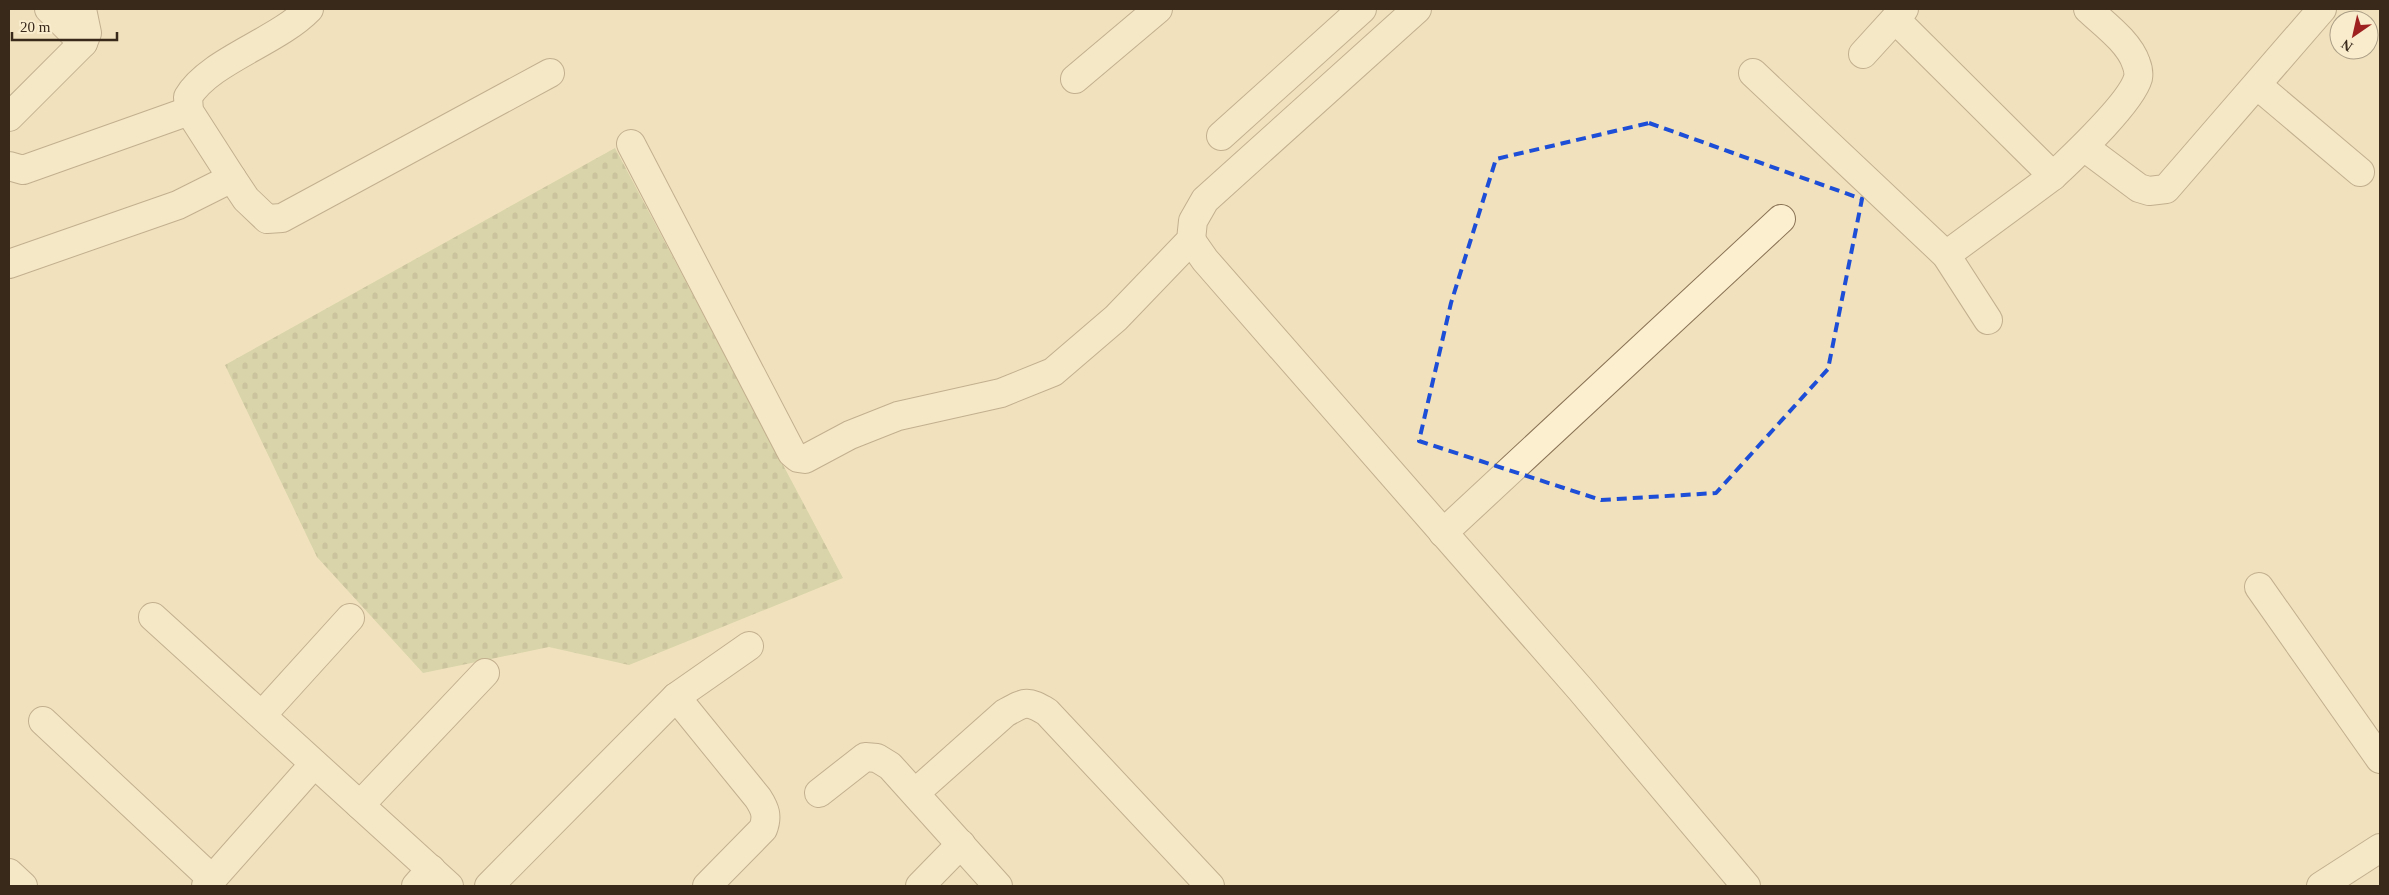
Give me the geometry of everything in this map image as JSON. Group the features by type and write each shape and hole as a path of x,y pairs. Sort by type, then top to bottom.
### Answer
{"street":[{"path":"49,9 83,43"},
{"path":"9,117 83,43 87,33 82,9"},
{"path":"329,9 302,16 207,76 188,97 189,111 232,178 255,209 267,219 282,218 550,73"},
{"path":"1075,80 1158,9"},
{"path":"1221,136 1362,9"},
{"path":"631,144 792,453 805,459 850,435 898,416 1001,394 1053,372 1116,318 1191,240 1193,221 1205,200 1416,9"},
{"path":"1946,255 2053,176 2084,146 2127,97 2139,74 2130,51 2088,9"},
{"path":"2084,146 2139,188 2149,191 2166,189 2322,9"},
{"path":"1863,54 1899,14 2053,176"},
{"path":"1753,73 1946,255 1988,320"},
{"path":"2257,85 2360,172"},
{"path":"9,166 23,170 189,111"},
{"path":"9,264 178,205 232,178"},
{"path":"1443,533 1780,219"},
{"path":"1191,240 1205,260 1581,690 1746,886"},
{"path":"2259,587 2380,759"},
{"path":"153,617 360,805 432,881"},
{"path":"262,715 350,618"},
{"path":"490,886 676,697 750,646"},
{"path":"360,805 485,673"},
{"path":"676,697 758,798 765,809 767,820 763,829 707,886"},
{"path":"915,793 1005,714 1019,705 1033,703 1047,712 1210,886"},
{"path":"43,721 209,883 314,764"},
{"path":"819,793 865,757 877,758 890,766 998,886"},
{"path":"920,886 961,844"},
{"path":"2321,886 2380,848"},
{"path":"9,873 23,886"}],"highlighted area":[{"path":"1649,123 1862,199 1828,369 1716,493 1601,500 1419,441 1451,303 1496,159"}],"green space":[{"path":"615,148 843,578 629,665 549,647 423,673 317,557 225,365"}]}
